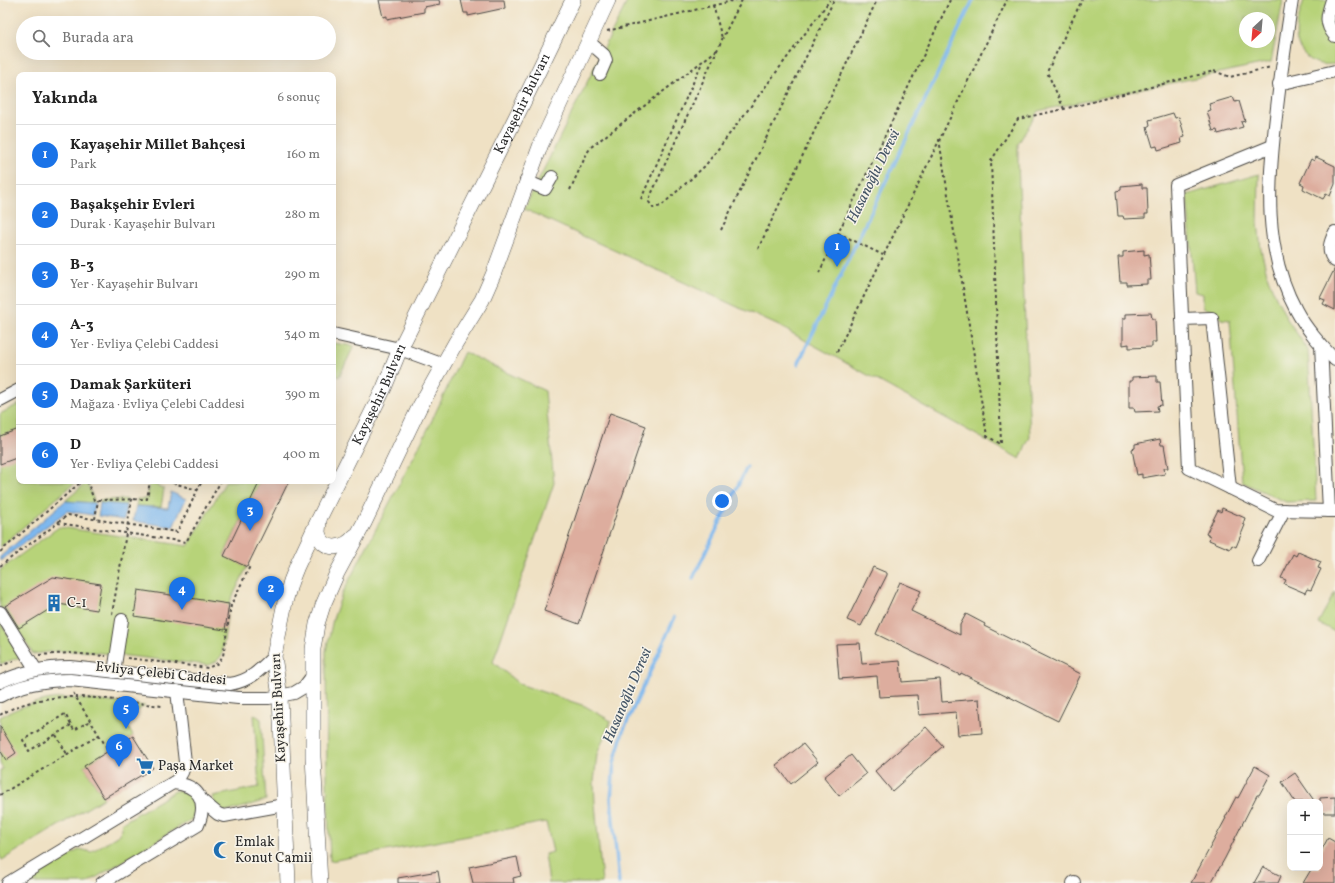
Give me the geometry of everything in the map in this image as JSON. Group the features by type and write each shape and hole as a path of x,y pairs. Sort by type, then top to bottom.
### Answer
{"main road":[{"name":"Kayaşehir Bulvarı","path":"288,883 280,697 274,656 291,581 319,519 384,388 400,349 573,0"},
{"path":"320,883 313,757 312,675 313,649 317,624 323,605 337,573 364,523 419,408 484,294 500,256 526,181 541,144 608,0"},
{"path":"319,519 318,532 326,544 334,547 347,544 364,523"}],"street":[{"path":"1292,0 1279,84 1272,146 1269,184 1270,225 1276,258 1296,310 1309,331 1335,360"},
{"path":"1332,0 1327,15 1329,27 1335,36"},
{"path":"590,38 604,55 606,60 600,74"},
{"path":"1279,84 1335,71"},
{"path":"1272,146 1176,185 1189,468 1275,510 1332,511 1321,345"},
{"path":"526,181 545,189 552,177"},
{"path":"1335,232 1330,243 1330,247 1331,256 1335,261"},
{"path":"1182,319 1212,318 1230,488"},
{"path":"336,335 400,349 444,365"},
{"path":"0,400 16,392"},
{"path":"1258,561 1284,510"},
{"path":"0,612 36,670"},
{"path":"114,672 111,656 117,619"},
{"name":"Evliya Çelebi Caddesi","path":"0,682 36,670 58,667 102,670 230,684 238,683 252,677 274,656"},
{"name":"Evliya Çelebi Caddesi","path":"0,696 14,689 31,684 48,681 78,680 238,698 280,697 294,693 304,687 312,675"},
{"path":"8,883 179,778 183,773 185,762 177,691"},
{"path":"173,783 189,786 195,790 201,800 218,814 224,816 284,805"},
{"path":"102,883 198,825 203,810 201,800"}],"path":[{"path":"590,38 736,0"},
{"path":"742,0 650,196 649,202 653,208 661,206 705,166 830,0"},
{"path":"722,230 834,0"},
{"path":"758,249 877,0"},
{"path":"819,273 950,0"},
{"path":"837,352 1007,0"},
{"path":"1064,109 1047,72 1082,0"},
{"path":"713,5 723,39"},
{"path":"570,190 591,147 718,50"},
{"path":"641,198 702,63"},
{"path":"939,139 987,436 1001,444 991,161 1018,119 1064,109 1214,71 1230,77 1282,65"},
{"path":"838,233 883,255"},
{"path":"0,552 79,484"},
{"path":"88,484 94,500 147,499 150,484"},
{"path":"177,484 197,490"},
{"path":"0,566 68,515 177,532 200,484"},
{"path":"58,523 186,542 220,484"},
{"path":"117,619 126,533 132,499"},
{"path":"95,519 98,500"},
{"path":"0,666 28,657 57,653 83,653 208,668 218,664 224,656 231,605 250,566"},
{"path":"102,670 111,656"},
{"path":"65,680 109,751"},
{"path":"0,715 20,705 40,699 60,696 75,696 162,706"},
{"path":"71,725 29,750 23,740 65,714 74,730 90,721"},
{"path":"56,734 67,754"},
{"path":"4,798 1,794 99,735"}],"green space":[{"path":"628,0 1283,0 1275,41 1275,12 1239,12 1239,48 1274,48 1271,62 1038,111 1018,144 1030,437 1020,459 779,326 524,209"},
{"path":"1304,0 1335,0 1335,64 1316,63 1306,56 1301,50 1296,37 1296,30"},
{"path":"1259,174 1258,222 1261,250 1268,278 1287,319 1308,350 1316,501 1286,502 1242,482 1230,320 1221,319 1216,311 1203,308 1203,294 1195,292 1187,195"},
{"path":"336,343 354,346 339,377 336,376"},
{"path":"464,352 545,391 554,483 493,662 519,684 585,706 611,721 597,754 594,782 602,883 549,883 545,854 553,852 546,822 330,861 327,782 326,651 333,619 342,594 424,437"},
{"path":"16,406 16,484 74,484 0,547 0,414"},
{"path":"85,484 88,484 95,503 65,501"},
{"path":"150,484 154,484 164,489 161,507 136,506 137,499 147,499"},
{"path":"224,484 259,484 224,555 247,567 229,604 222,655 216,662 208,665 83,651 57,651 33,654 4,607 0,609 0,570 59,527 188,546"},
{"path":"127,499 126,505 100,503 100,500"},
{"path":"1335,592 1335,632 1318,623"},
{"path":"0,622 21,657 0,664"},
{"path":"60,698 84,699 145,706 123,719 133,736 84,766 104,798 2,860 0,857 0,770 3,769 0,764 0,717 29,704"},
{"path":"254,714 261,719 266,800 230,811 220,811 214,802 213,796 259,787"},
{"path":"175,791 186,794 192,800 194,804 194,814 192,819 87,883 24,883 80,849 91,852 120,834 122,823"}],"water":[{"path":"171,492 186,499 173,527 133,521 136,506 168,508"},
{"path":"65,501 95,503 93,515 67,511 0,561 0,557"},
{"path":"100,503 126,505 124,520 98,516"}],"building":[{"path":"379,0 439,0 440,4 424,7 424,12 387,19 387,16 383,17"},
{"path":"461,0 504,0 505,8 468,16 468,13 464,13"},
{"path":"1233,97 1235,102 1239,101 1245,121 1241,122 1243,127 1218,134 1217,130 1213,131 1207,111 1211,110 1209,104"},
{"path":"1173,113 1175,118 1179,117 1185,137 1181,138 1182,143 1158,150 1157,146 1153,147 1147,127 1150,125 1149,120"},
{"path":"1316,157 1335,166 1335,184 1330,196 1326,194 1323,199 1303,189 1304,185 1300,183 1311,159 1314,161"},
{"path":"1142,184 1142,188 1147,188 1148,214 1145,214 1145,218 1124,219 1123,216 1118,216 1116,191 1121,190 1121,186"},
{"path":"1144,250 1144,255 1149,254 1151,280 1147,280 1147,284 1126,285 1126,282 1120,282 1118,257 1123,257 1123,252"},
{"path":"1335,268 1335,310 1323,304 1325,300 1320,298"},
{"path":"1151,313 1152,319 1155,319 1156,342 1152,342 1152,347 1129,348 1129,344 1123,345 1123,318 1126,318 1126,314"},
{"path":"1157,376 1157,382 1160,382 1162,405 1157,406 1158,411 1135,412 1134,408 1129,408 1129,381 1132,381 1132,377"},
{"path":"610,413 646,426 579,624 544,611"},
{"path":"16,430 16,458 0,464 0,436"},
{"path":"1160,439 1161,445 1164,445 1168,468 1164,468 1165,474 1142,478 1142,474 1137,475 1132,449 1135,448 1135,444"},
{"path":"259,484 288,484 247,567 224,556"},
{"path":"1222,508 1245,518 1243,524 1245,525 1236,547 1232,545 1230,549 1209,540 1210,536 1206,534 1218,510 1221,512"},
{"path":"1298,552 1321,562 1318,568 1321,569 1311,590 1307,589 1305,593 1284,584 1286,580 1281,578 1293,554 1296,556"},
{"path":"873,567 887,573 887,575 861,626 847,620"},
{"name":"C-1","path":"53,577 101,584 97,610 58,604 19,628 5,606"},
{"path":"900,582 921,591 911,611 960,635 960,625 966,614 985,624 984,626 1081,674 1058,721 961,673 960,675 876,634"},
{"path":"138,590 229,604 225,630 134,616"},
{"path":"860,643 862,664 900,661 902,682 940,679 942,702 979,699 982,733 958,735 956,712 919,715 917,695 879,697 877,676 839,679 836,644"},
{"path":"0,726 16,753 6,760 0,750"},
{"path":"926,727 943,746 892,791 875,771"},
{"path":"133,736 153,768 104,798 84,766"},
{"path":"803,744 818,762 791,784 776,765"},
{"path":"851,755 866,774 839,796 824,777"},
{"path":"1255,766 1270,775 1259,795 1257,795 1225,858 1211,883 1191,883 1236,797 1238,798"},
{"path":"1295,773 1313,799 1293,799 1282,782"},
{"path":"1335,797 1335,813 1323,813 1323,799 1320,798"},
{"path":"1328,838 1335,842 1335,883 1303,883 1310,871 1323,871 1323,847"},
{"path":"517,857 521,876 513,878 514,883 473,883 469,867"},
{"path":"1263,867 1281,876 1278,883 1254,883"},
{"path":"438,871 440,883 398,883 398,878"}],"waterway":[{"name":"Hasanoğlu Deresi","path":"798,364 973,0"},
{"name":"Hasanoğlu Deresi","path":"693,578 747,467"},
{"name":"Hasanoğlu Deresi","path":"619,883 611,799 614,763 623,731 675,617"}],"place":[{"name":"Kayaşehir Millet Bahçesi","path":"837,267"},
{"name":"B-3","path":"250,531"},
{"name":"C-1","path":"54,603"},
{"name":"Başakşehir Evleri","path":"271,609"},
{"name":"A-3","path":"182,610"},
{"name":"Damak Şarküteri","path":"126,729"},
{"name":"Paşa Market","path":"145,766"},
{"name":"D","path":"119,767"},
{"name":"Emlak Konut Camii","path":"222,850"}]}
